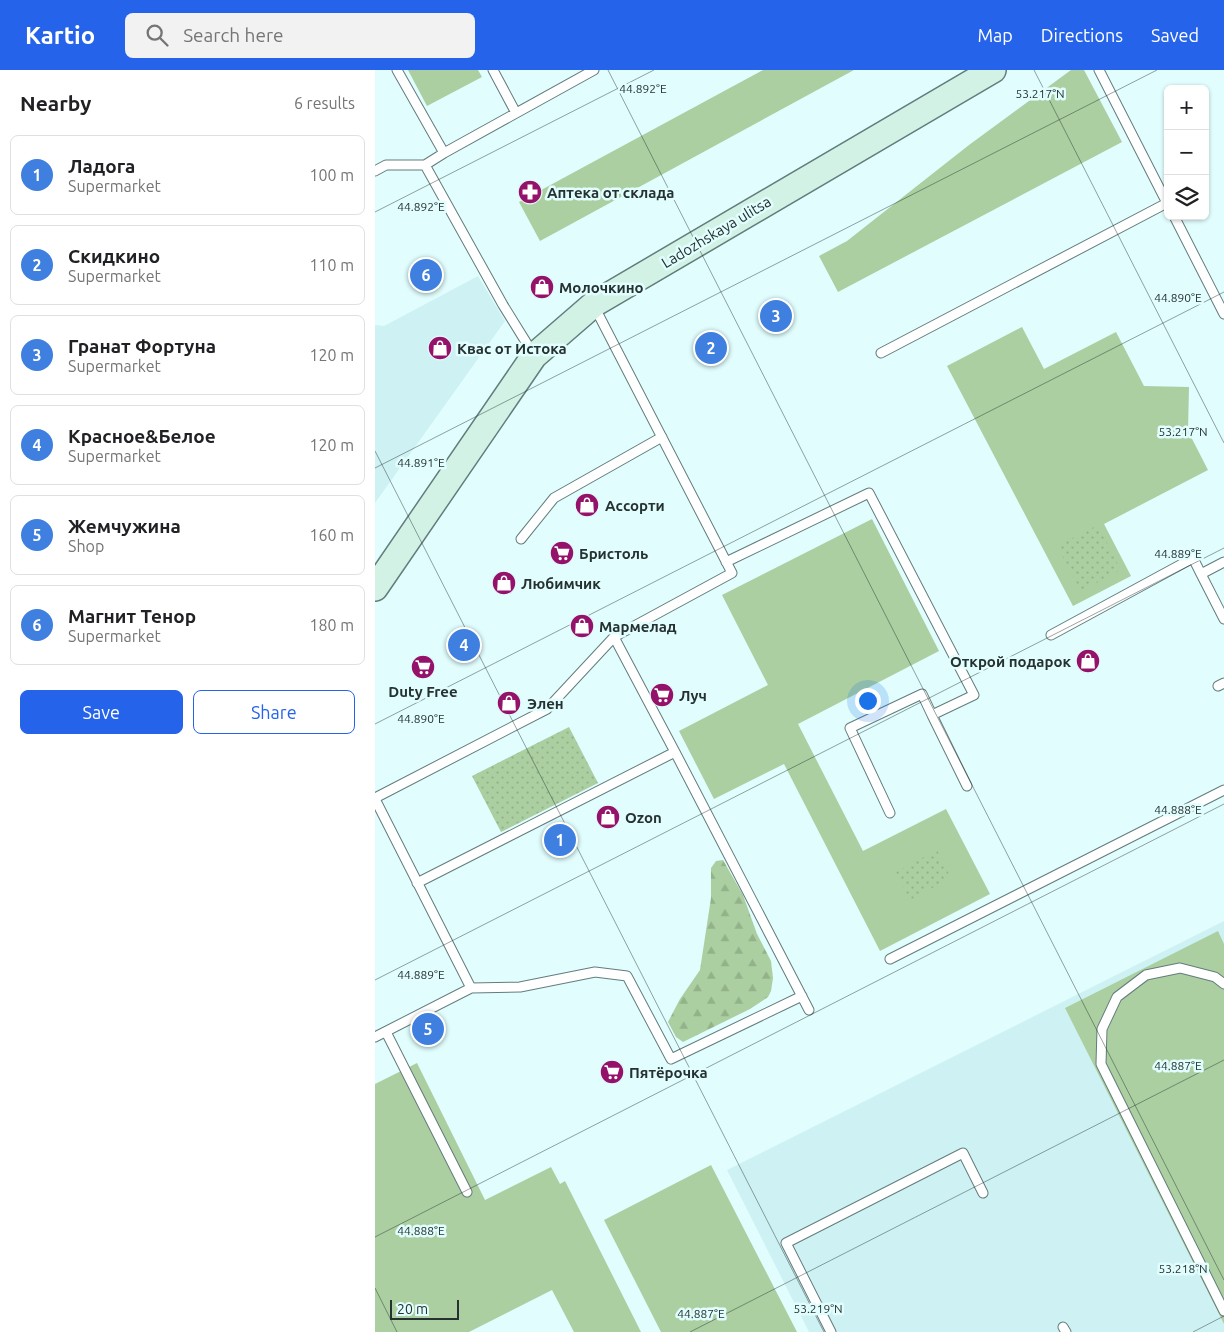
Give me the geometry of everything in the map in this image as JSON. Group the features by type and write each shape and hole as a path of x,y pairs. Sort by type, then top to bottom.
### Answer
{"street":[{"name":"Ladozhskaya ulitsa","path":"375,588 534,356 594,304 993,70"}],"lane":[{"path":"397,70 444,153"},
{"path":"493,70 516,114"},
{"path":"375,172 386,165 425,165 594,70"},
{"path":"1102,71 1164,198"},
{"path":"425,165 503,305 534,356"},
{"path":"881,353 1164,206"},
{"path":"1176,220 1224,314"},
{"path":"471,988 375,799 547,709 614,637 732,573 594,304"},
{"path":"521,538 554,498 662,437"},
{"path":"727,562 869,493 974,694 932,715"},
{"path":"1051,635 1193,558 1224,618"},
{"path":"1201,574 1224,562"},
{"path":"614,637 809,1010"},
{"path":"890,813 850,728 922,694 967,786"},
{"path":"417,883 675,752"},
{"path":"890,959 1224,790"},
{"path":"1224,984 1215,977 1180,968 1146,975 1117,997 1102,1029 1101,1064 1224,1311"},
{"path":"375,1037 471,988 520,986 595,972 627,976 671,1059 802,996"},
{"path":"386,1032 467,1192"},
{"path":"831,1332 786,1242 963,1153 983,1194"}],"shaded area":[{"path":"478,276 505,321 375,503 375,325 384,326"},
{"path":"1224,921 1224,1332 809,1332 727,1170"}],"green space":[{"path":"408,70 478,70 482,77 427,106"},
{"path":"763,70 854,70 540,241 519,202"},
{"path":"1071,70 1084,70 1122,142 838,292 819,256 847,241 969,145"},
{"path":"1022,327 1044,369 1116,332 1144,386 1189,387 1188,431 1208,470 1104,524 1131,576 1073,606 947,366"},
{"path":"872,519 939,651 798,724 863,851 946,809 990,894 880,951 784,764 714,799 679,731 768,685 722,595"},
{"path":"1098,525 1121,570 1081,591 1057,546"},
{"path":"569,727 598,783 501,832 472,776"},
{"path":"937,850 951,878 910,900 896,872"},
{"path":"723,860 743,895 757,934 771,961 773,978 771,991 768,997 750,1009 683,1042 676,1037 668,1022 680,999 700,970 711,898 711,868 716,861"},
{"path":"1218,931 1224,944 1224,1324 1065,1008"},
{"path":"417,1063 485,1200 551,1167 560,1184 565,1181 641,1332 574,1332 552,1290 469,1332 375,1332 375,1084"},
{"path":"711,1165 797,1332 661,1332 604,1220"}],"place":[{"name":"Аптека от склада","path":"530,192"},
{"name":"Магнит Тенор","path":"426,275"},
{"name":"Молочкино","path":"542,287"},
{"name":"Гранат Фортуна","path":"776,316"},
{"name":"Квас от Истока","path":"440,348"},
{"name":"Скидкино","path":"711,348"},
{"name":"Ассорти","path":"587,505"},
{"name":"Бристоль","path":"562,553"},
{"name":"Любимчик","path":"504,583"},
{"name":"Мармелад","path":"582,626"},
{"name":"Красное&Белое","path":"464,645"},
{"name":"Открой подарок","path":"1088,661"},
{"name":"Duty Free","path":"423,667"},
{"name":"Луч","path":"662,695"},
{"name":"Элен","path":"509,703"},
{"name":"Ozon","path":"608,817"},
{"name":"Ладога","path":"560,840"},
{"name":"Жемчужина","path":"428,1029"},
{"name":"Пятёрочка","path":"612,1072"}]}
